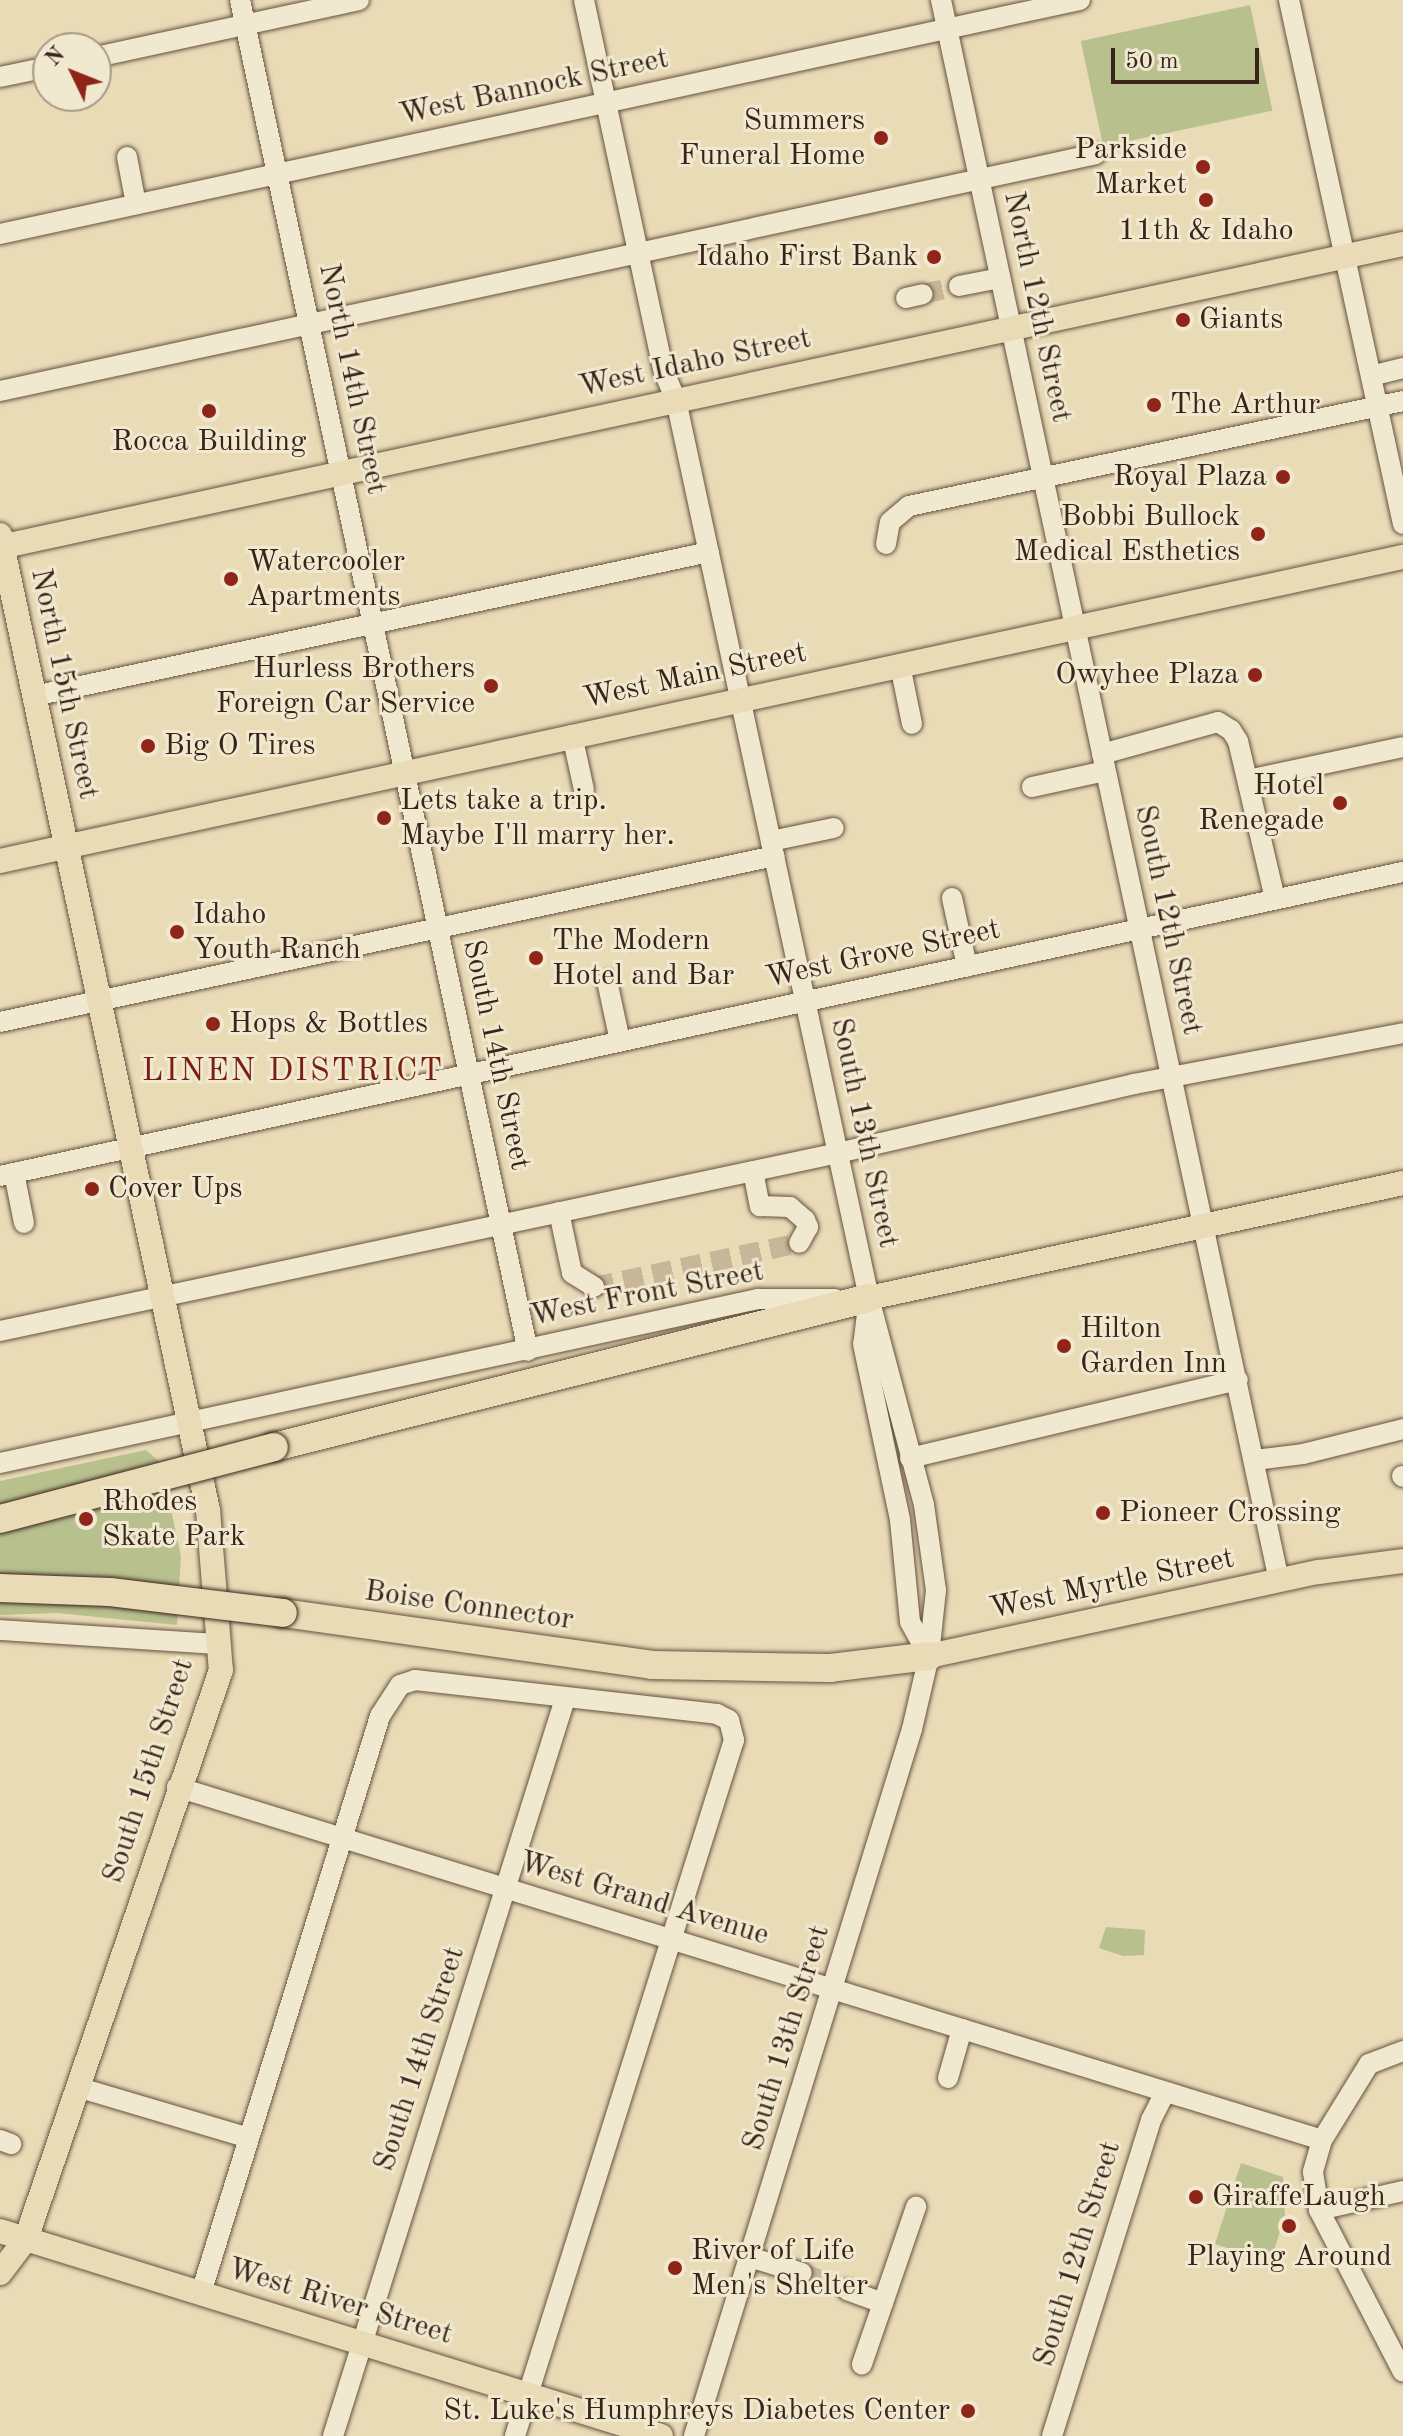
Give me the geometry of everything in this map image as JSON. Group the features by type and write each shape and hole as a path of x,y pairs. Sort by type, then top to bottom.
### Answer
{"highway":[{"path":"0,1519 869,1298"},
{"name":"Boise Connector","path":"0,1588 110,1592 652,1665 830,1668 929,1656"}],"main road":[{"name":"West Idaho Street","path":"1,543 1403,244"},
{"name":"North 15th Street","path":"1,543 65,846"},
{"name":"West Main Street","path":"0,861 1403,557"},
{"name":"South 15th Street","path":"0,2273 26,2239 177,1787 221,1670 208,1510 65,846"},
{"name":"West Front Street","path":"869,1298 1403,1183"},
{"name":"West Myrtle Street","path":"929,1656 1279,1581 1403,1561"},
{"name":"West River Street","path":"0,2231 661,2436"}],"street":[{"name":"North 14th Street","path":"240,0 406,771"},
{"path":"112,53 359,0"},
{"name":"South 13th Street","path":"584,0 664,372 676,400 869,1298 924,1505 936,1590 929,1656 834,1989 694,2436"},
{"name":"North 12th Street","path":"941,0 1076,627"},
{"name":"West Bannock Street","path":"0,234 1080,0"},
{"path":"1289,0 1403,524"},
{"path":"0,77 32,70"},
{"path":"0,391 640,257 1096,154"},
{"path":"127,157 136,204"},
{"path":"959,286 1000,278"},
{"path":"1371,376 1403,368"},
{"path":"886,544 890,522 909,506 1044,480 1403,401"},
{"path":"34,696 709,552"},
{"name":"South 12th Street","path":"1076,627 1279,1581"},
{"path":"900,665 912,724"},
{"path":"1032,787 1218,722 1238,741 1275,899"},
{"path":"572,735 584,790"},
{"path":"1248,780 1403,747"},
{"name":"South 14th Street","path":"406,771 528,1351"},
{"path":"0,1022 438,927 772,848 834,828"},
{"name":"West Grove Street","path":"7,1174 1403,872"},
{"path":"952,898 967,966"},
{"path":"607,981 620,1041"},
{"path":"0,1331 1172,1079 1403,1033"},
{"path":"753,1171 760,1206 790,1207 805,1220 808,1227 799,1243"},
{"path":"7,1174 24,1223"},
{"path":"559,1212 572,1273 594,1287"},
{"name":"South 13th Street","path":"869,1298 863,1344 900,1520 910,1622 929,1656"},
{"name":"West Front Street","path":"0,1463 758,1299 869,1298"},
{"path":"910,1458 1238,1380"},
{"path":"1255,1460 1303,1454 1403,1429"},
{"path":"0,1630 219,1644"},
{"path":"201,2293 380,1716 400,1685 415,1680 717,1714 734,1728 730,1755 668,1938 515,2436"},
{"name":"South 14th Street","path":"333,2436 565,1699"},
{"name":"West Grand Avenue","path":"177,1787 1322,2140"},
{"path":"948,2078 962,2029"},
{"path":"1403,2051 1369,2064 1322,2140 1313,2172 1319,2210 1396,2345 1403,2372"},
{"path":"77,2087 249,2138"},
{"name":"South 12th Street","path":"1052,2436 1151,2120 1165,2093"},
{"path":"1319,2210 1403,2191"},
{"path":"862,2364 916,2207"},
{"path":"749,2257 802,2273"},
{"path":"847,2290 883,2303"}],"green space":[{"path":"1250,5 1272,111 1103,147 1081,41"},
{"name":"Rhodes Skate Park","path":"146,1450 161,1463 181,1556 177,1625 57,1613 0,1615 0,1481"},
{"path":"1106,1927 1145,1930 1144,1955 1123,1956 1099,1948"},
{"path":"1241,2163 1283,2177 1285,2216 1270,2262 1215,2244"}],"tunnel":[{"path":"923,294 959,286"},
{"path":"594,1287 799,1243"},
{"path":"802,2273 847,2290"}],"place":[{"name":"Summers Funeral Home","path":"881,138"},
{"name":"Parkside Market","path":"1203,167"},
{"name":"11th & Idaho","path":"1206,200"},
{"name":"Idaho First Bank","path":"934,257"},
{"name":"Giants","path":"1183,320"},
{"name":"The Arthur","path":"1154,405"},
{"name":"Rocca Building","path":"209,411"},
{"name":"Royal Plaza","path":"1283,477"},
{"name":"Bobbi Bullock Medical Esthetics","path":"1258,534"},
{"name":"Watercooler Apartments","path":"231,579"},
{"name":"Owyhee Plaza","path":"1255,675"},
{"name":"Hurless Brothers Foreign Car Service","path":"491,686"},
{"name":"Big O Tires","path":"148,746"},
{"name":"Hotel Renegade","path":"1340,803"},
{"name":"Lets take a trip. Maybe I'll marry her.","path":"384,818"},
{"name":"Idaho Youth Ranch","path":"177,932"},
{"name":"The Modern Hotel and Bar","path":"536,958"},
{"name":"Hops & Bottles","path":"213,1024"},
{"name":"Cover Ups","path":"92,1189"},
{"name":"Hilton Garden Inn","path":"1064,1346"},
{"name":"Pioneer Crossing","path":"1103,1513"},
{"name":"Rhodes Skate Park","path":"86,1519"},
{"name":"GiraffeLaugh","path":"1196,2197"},
{"name":"Playing Around","path":"1289,2226"},
{"name":"River of Life Men's Shelter","path":"675,2268"},
{"name":"St. Luke's Humphreys Diabetes Center","path":"968,2411"}],"district":[{"name":"LINEN DISTRICT","path":"293,1072"}]}
